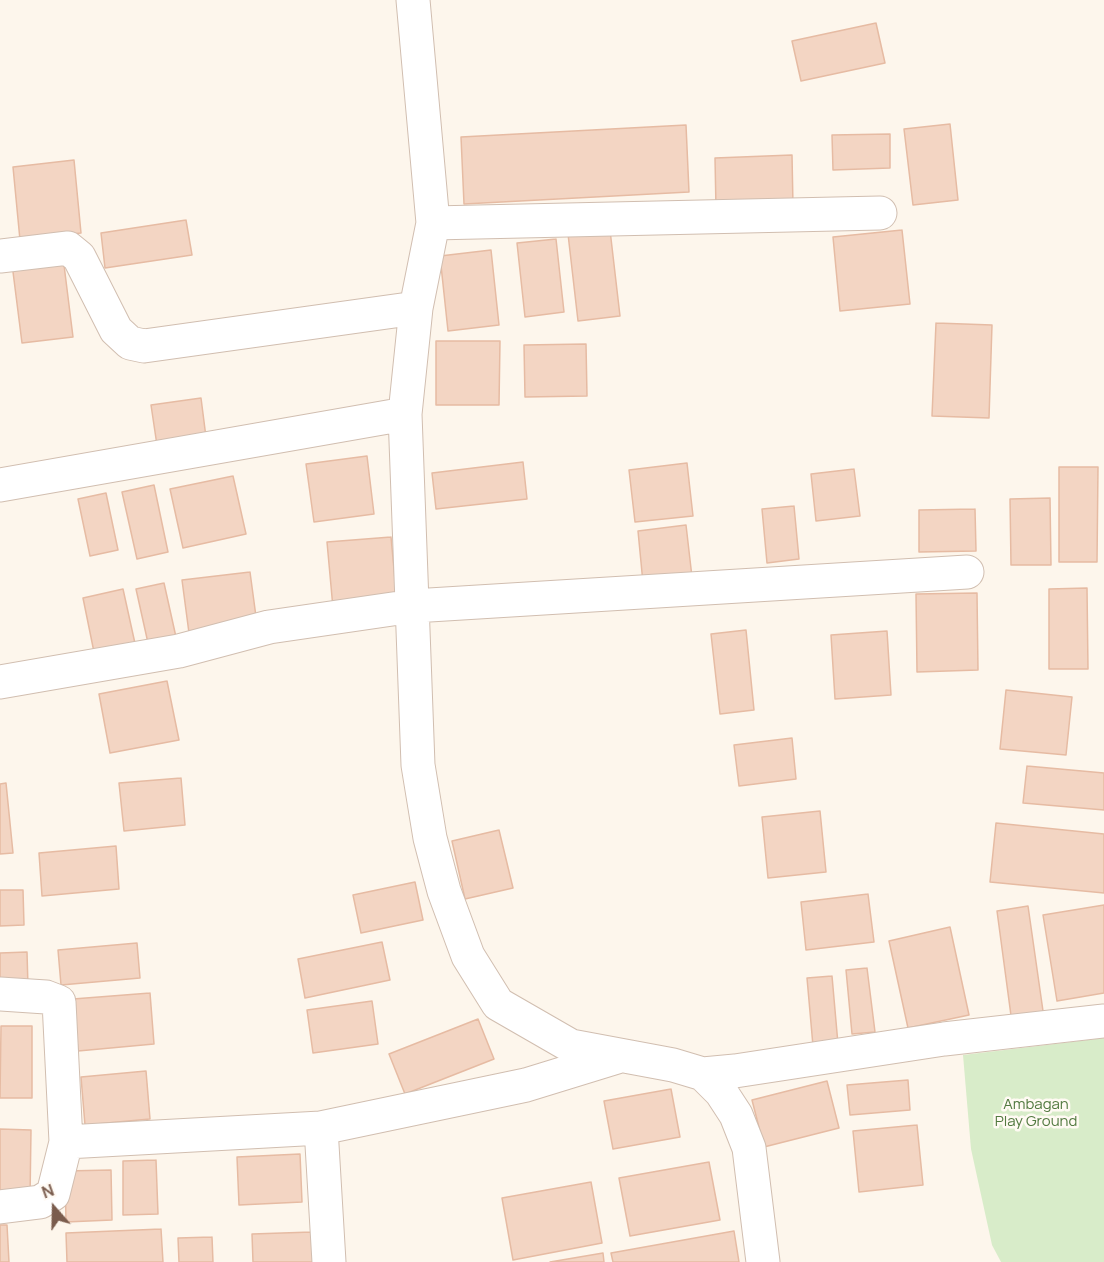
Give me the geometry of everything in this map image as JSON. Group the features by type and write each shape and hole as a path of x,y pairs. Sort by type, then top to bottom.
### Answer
{"street":[{"path":"413,0 433,223 416,308 405,414 418,765 430,838 444,891 468,956 498,1004 571,1046 673,1065 703,1074 745,1070 944,1039 1104,1021"},
{"path":"433,223 880,213"},
{"path":"0,256 68,248 79,257 116,330 130,343 144,346 416,308"},
{"path":"0,485 405,414"},
{"path":"0,682 179,651 269,627 413,606 967,572"},
{"path":"0,994 46,997 59,1002 66,1142 53,1194 40,1202 0,1207"},
{"path":"66,1142 321,1128 526,1085 622,1055"},
{"path":"703,1074 721,1092 736,1115 749,1148 763,1262"},
{"path":"321,1128 329,1262"}],"green space":[{"name":"Ambagan Play Ground","path":"1104,1038 1104,1262 1001,1262 992,1245 971,1149 963,1055"}],"building":[{"path":"876,23 885,63 801,81 792,41"},
{"path":"950,124 958,200 913,205 904,129"},
{"path":"686,125 689,192 464,204 461,137"},
{"path":"890,134 890,168 833,170 832,135"},
{"path":"792,155 793,206 716,209 715,158"},
{"path":"74,160 81,233 20,240 13,167"},
{"path":"186,220 192,255 105,268 101,233"},
{"path":"610,230 620,316 578,321 568,234"},
{"path":"902,230 910,304 840,311 833,237"},
{"path":"556,239 564,312 525,317 517,243"},
{"path":"491,250 499,325 448,331 440,256"},
{"path":"63,257 73,337 22,343 12,264"},
{"path":"936,323 992,325 989,418 932,416"},
{"path":"436,341 500,341 499,405 436,405"},
{"path":"586,344 587,396 525,397 524,345"},
{"path":"201,398 207,445 158,452 151,405"},
{"path":"367,456 374,514 314,522 306,464"},
{"path":"523,462 527,499 436,509 432,473"},
{"path":"687,463 693,516 635,522 629,470"},
{"path":"1059,467 1098,467 1097,562 1059,562"},
{"path":"854,469 860,516 816,521 811,474"},
{"path":"233,476 246,534 183,548 170,489"},
{"path":"154,485 168,552 137,559 122,492"},
{"path":"106,493 118,550 90,556 78,499"},
{"path":"1050,498 1051,565 1011,565 1010,499"},
{"path":"794,506 799,559 767,563 762,509"},
{"path":"975,509 976,551 919,552 919,510"},
{"path":"686,525 692,577 643,583 638,531"},
{"path":"391,537 397,602 333,608 327,542"},
{"path":"250,572 257,624 189,633 182,580"},
{"path":"164,583 176,637 148,643 136,589"},
{"path":"1087,588 1088,669 1049,669 1049,589"},
{"path":"123,589 136,648 95,657 83,598"},
{"path":"977,593 978,670 917,672 916,594"},
{"path":"746,630 754,710 720,714 711,634"},
{"path":"887,631 891,695 835,699 831,635"},
{"path":"167,681 179,740 110,753 99,694"},
{"path":"1006,690 1072,697 1066,755 1000,749"},
{"path":"792,738 796,779 739,786 734,745"},
{"path":"1027,766 1104,773 1104,810 1023,803"},
{"path":"181,778 185,825 124,831 119,783"},
{"path":"6,783 13,853 0,854 0,784"},
{"path":"820,811 826,872 768,878 762,817"},
{"path":"996,823 1104,834 1104,893 990,882"},
{"path":"499,830 513,888 465,899 452,841"},
{"path":"116,846 119,889 42,896 39,853"},
{"path":"415,882 423,920 361,933 353,895"},
{"path":"0,890 23,890 24,925 0,926"},
{"path":"868,894 874,942 806,950 801,902"},
{"path":"1104,905 1104,993 1057,1001 1043,915"},
{"path":"1028,906 1044,1018 1012,1023 997,911"},
{"path":"950,927 969,1015 908,1028 889,941"},
{"path":"382,942 390,980 305,998 298,959"},
{"path":"137,943 140,978 61,985 58,950"},
{"path":"27,952 28,987 0,988 0,953"},
{"path":"867,968 875,1032 852,1034 846,970"},
{"path":"832,976 838,1044 813,1046 807,978"},
{"path":"150,993 154,1044 78,1051 73,999"},
{"path":"372,1001 378,1044 313,1053 307,1010"},
{"path":"478,1019 494,1059 405,1094 389,1054"},
{"path":"1,1026 32,1026 32,1098 0,1098"},
{"path":"146,1071 150,1119 85,1125 81,1077"},
{"path":"908,1080 910,1110 850,1115 847,1085"},
{"path":"827,1081 839,1128 764,1147 752,1100"},
{"path":"671,1089 680,1137 613,1149 604,1101"},
{"path":"917,1125 923,1185 859,1192 853,1131"},
{"path":"0,1129 31,1130 30,1199 0,1199"},
{"path":"300,1154 302,1202 239,1205 237,1157"},
{"path":"156,1160 158,1214 123,1215 123,1161"},
{"path":"709,1162 720,1220 630,1236 619,1178"},
{"path":"111,1170 112,1220 66,1222 65,1171"},
{"path":"591,1182 602,1243 513,1260 502,1198"},
{"path":"0,1225 7,1225 9,1262 0,1262"},
{"path":"161,1229 163,1262 67,1262 66,1233"},
{"path":"734,1231 739,1262 613,1262 611,1253"},
{"path":"312,1232 314,1262 253,1262 252,1234"},
{"path":"212,1237 213,1262 179,1262 178,1238"},
{"path":"603,1253 604,1262 550,1262"}]}
